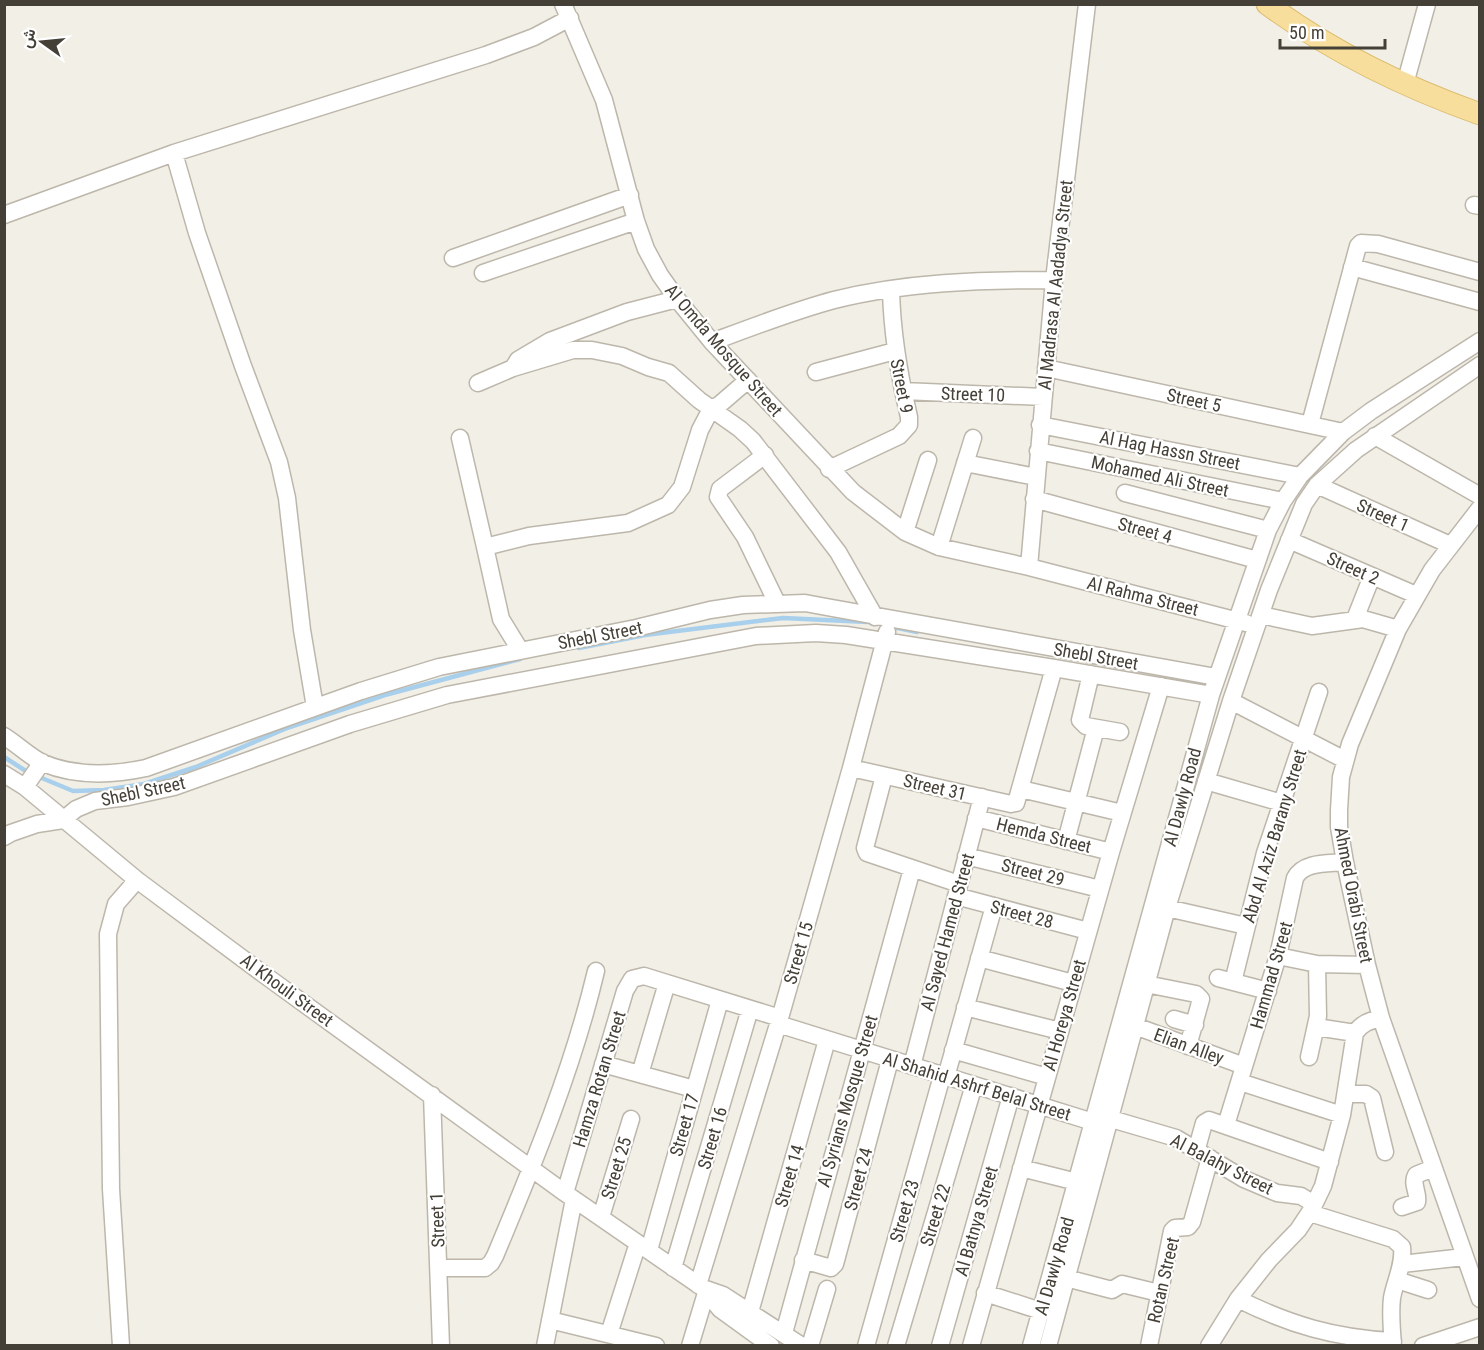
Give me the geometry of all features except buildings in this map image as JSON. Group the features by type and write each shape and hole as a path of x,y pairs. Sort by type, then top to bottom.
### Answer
{"main road":[{"path":"1267,4 1323,43 1361,63 1405,84 1479,114"}],"street":[{"name":"Al Madrasa Al Aadadya Street","path":"1029,567 1054,280 1087,4"},
{"path":"1405,84 1426,4"},
{"path":"4,215 174,153 486,56 534,37 567,11"},
{"name":"Al Omda Mosque Street","path":"567,11 604,100 636,221 646,249 676,299 712,342 829,469 853,492 905,532 939,547 1029,567"},
{"path":"174,153 201,244 279,462 287,498 302,630 315,707"},
{"path":"453,258 630,195"},
{"path":"483,273 636,221"},
{"path":"1310,424 1352,267 1361,243 1366,242 1479,272"},
{"path":"1352,267 1479,302"},
{"path":"712,342 772,319 835,300 950,282 1054,280"},
{"name":"Street 9","path":"829,469 899,436 909,425 891,321 891,290"},
{"path":"513,368 518,360 550,341 627,312 676,299"},
{"name":"Al Dawly Road","path":"1048,1346 1066,1278 1099,1118 1211,695 1268,530 1283,501 1300,476 1343,432 1371,411 1479,341"},
{"path":"478,383 513,368 573,350 592,350 622,356 669,374 711,409 740,429 765,455 838,552 883,618"},
{"path":"816,372 895,351"},
{"name":"Al Dawly Road","path":"1031,1346 1077,1182 1135,1026 1167,908 1206,781 1259,621 1304,504 1317,485 1375,436 1479,365"},
{"name":"Street 5","path":"1046,368 1343,432"},
{"path":"485,547 530,536 628,523 668,504 682,487 700,430 711,409 748,380"},
{"name":"Street 10","path":"903,391 1043,397"},
{"name":"Al Hag Hassn Street","path":"1040,425 1300,476"},
{"path":"1375,436 1479,496"},
{"path":"460,438 501,619 520,651"},
{"path":"939,547 973,438"},
{"name":"Mohamed Ali Street","path":"1038,451 1283,501"},
{"path":"765,455 720,489 718,497 745,537 777,603"},
{"path":"905,532 928,460"},
{"path":"965,463 1036,477"},
{"name":"Street 1","path":"1317,485 1450,545"},
{"path":"1125,494 1268,530"},
{"name":"Street 4","path":"1034,499 1257,560"},
{"name":"Ahmed Orabi Street","path":"1479,508 1416,595 1398,629 1356,728 1345,760 1339,810 1339,827 1346,862 1367,965 1381,1018 1479,1299"},
{"name":"Street 2","path":"1289,540 1416,595"},
{"name":"Al Rahma Street","path":"1029,567 1236,620 1312,626 1355,620 1378,622 1398,629"},
{"path":"1355,620 1372,576"},
{"name":"Shebl Street","path":"4,736 40,765 93,774 129,772 315,707 439,667 665,622 710,610 777,603 805,603 1216,677"},
{"name":"Street 15","path":"690,1346 702,1289 851,768 884,642 883,618"},
{"name":"Shebl Street","path":"63,820 76,809 94,801 129,797 174,787 350,723 447,695 756,636 816,633 846,635 1211,695"},
{"path":"1019,795 1054,668"},
{"path":"1091,674 1080,716 1083,724 1120,732"},
{"name":"Al Horeya Street","path":"971,1346 1100,889 1161,686"},
{"name":"Abd Al Aziz Barany Street","path":"1268,991 1225,980 1246,926 1260,870 1319,692"},
{"path":"1232,701 1345,760"},
{"path":"1066,840 1096,728"},
{"path":"27,785 40,765"},
{"name":"Street 31","path":"851,768 1011,804 1019,795 1076,802 1122,813"},
{"name":"Al Khouli Street","path":"4,774 27,785 63,820 136,880 531,1168 702,1289"},
{"name":"Street 28","path":"884,776 866,848 867,853 912,869 994,906 1088,931"},
{"path":"1206,781 1282,803"},
{"name":"Al Sayed Hamed Street","path":"912,1066 982,797"},
{"name":"Hemda Street","path":"976,818 1111,852"},
{"path":"4,837 38,824 63,820"},
{"name":"Street 29","path":"966,856 1100,889"},
{"name":"Hammad Street","path":"1226,1125 1278,956 1295,878 1298,873 1309,866 1346,862"},
{"name":"Al Syrians Mosque Street","path":"784,1333 912,869"},
{"path":"121,1346 111,1189 108,934 116,904 136,880"},
{"name":"Street 23","path":"866,1346 994,906"},
{"path":"1167,908 1246,926"},
{"path":"1278,956 1317,964 1367,965"},
{"path":"979,958 1073,983"},
{"path":"1309,1057 1316,1027 1317,964"},
{"path":"439,1268 485,1268 491,1263 531,1168 583,1025 596,970"},
{"name":"Al Shahid Ashrf Belal Street","path":"644,976 750,1009 827,1040 890,1060 1039,1105 1099,1118"},
{"name":"Hamza Rotan Street","path":"545,1346 570,1196 603,1064 627,984 632,979 644,976"},
{"path":"640,1074 667,983"},
{"path":"1146,984 1199,996 1202,1002 1188,1046"},
{"name":"Street 17","path":"609,1334 644,1247 720,1000"},
{"path":"965,1007 1060,1031"},
{"name":"Street 16","path":"673,1268 750,1009"},
{"path":"1209,1346 1238,1299 1269,1260 1298,1230 1312,1208 1323,1186 1342,1115 1355,1033 1367,1021 1381,1018"},
{"path":"1174,1019 1195,1025"},
{"name":"Elian Alley","path":"1135,1026 1188,1046 1242,1074 1342,1115"},
{"path":"1316,1027 1355,1033"},
{"name":"Street 14","path":"750,1312 827,1040"},
{"path":"953,1050 1047,1077"},
{"name":"Street 24","path":"803,1260 831,1268 835,1264 890,1060"},
{"path":"603,1064 694,1089"},
{"name":"Street 22","path":"896,1346 974,1085"},
{"path":"1346,1094 1366,1094 1372,1098 1384,1152"},
{"name":"Street 1","path":"432,1095 441,1346"},
{"name":"Al Batnya Street","path":"940,1346 1011,1096"},
{"name":"Al Balahy Street","path":"1099,1118 1165,1134 1263,1187 1300,1196 1312,1208 1399,1242 1402,1247 1399,1272"},
{"name":"Street 25","path":"601,1217 631,1119"},
{"path":"1203,1153 1206,1120 1212,1120 1330,1162"},
{"name":"Rotan Street","path":"1149,1346 1172,1232 1175,1228 1188,1227 1192,1222 1203,1153"},
{"path":"1021,1168 1077,1182"},
{"path":"1402,1207 1417,1202 1414,1181 1416,1175 1433,1168"},
{"path":"1399,1272 1464,1257"},
{"path":"1238,1299 1267,1314 1318,1331 1393,1343 1391,1313 1399,1272"},
{"path":"1399,1272 1428,1290"},
{"path":"1066,1278 1112,1290 1122,1284 1160,1293"},
{"path":"702,1289 717,1292 802,1346"},
{"path":"702,1289 720,1309 767,1344"},
{"path":"810,1346 827,1289"},
{"path":"985,1293 1041,1311"},
{"path":"550,1320 656,1346"},
{"path":"1423,1346 1479,1327"}],"waterway":[{"path":"579,648 645,635 783,618 868,622"},
{"path":"888,626 917,632"},
{"path":"37,776 73,791 104,790 144,784 196,767 287,728 385,695 520,659"},
{"path":"4,757 29,773"}]}
